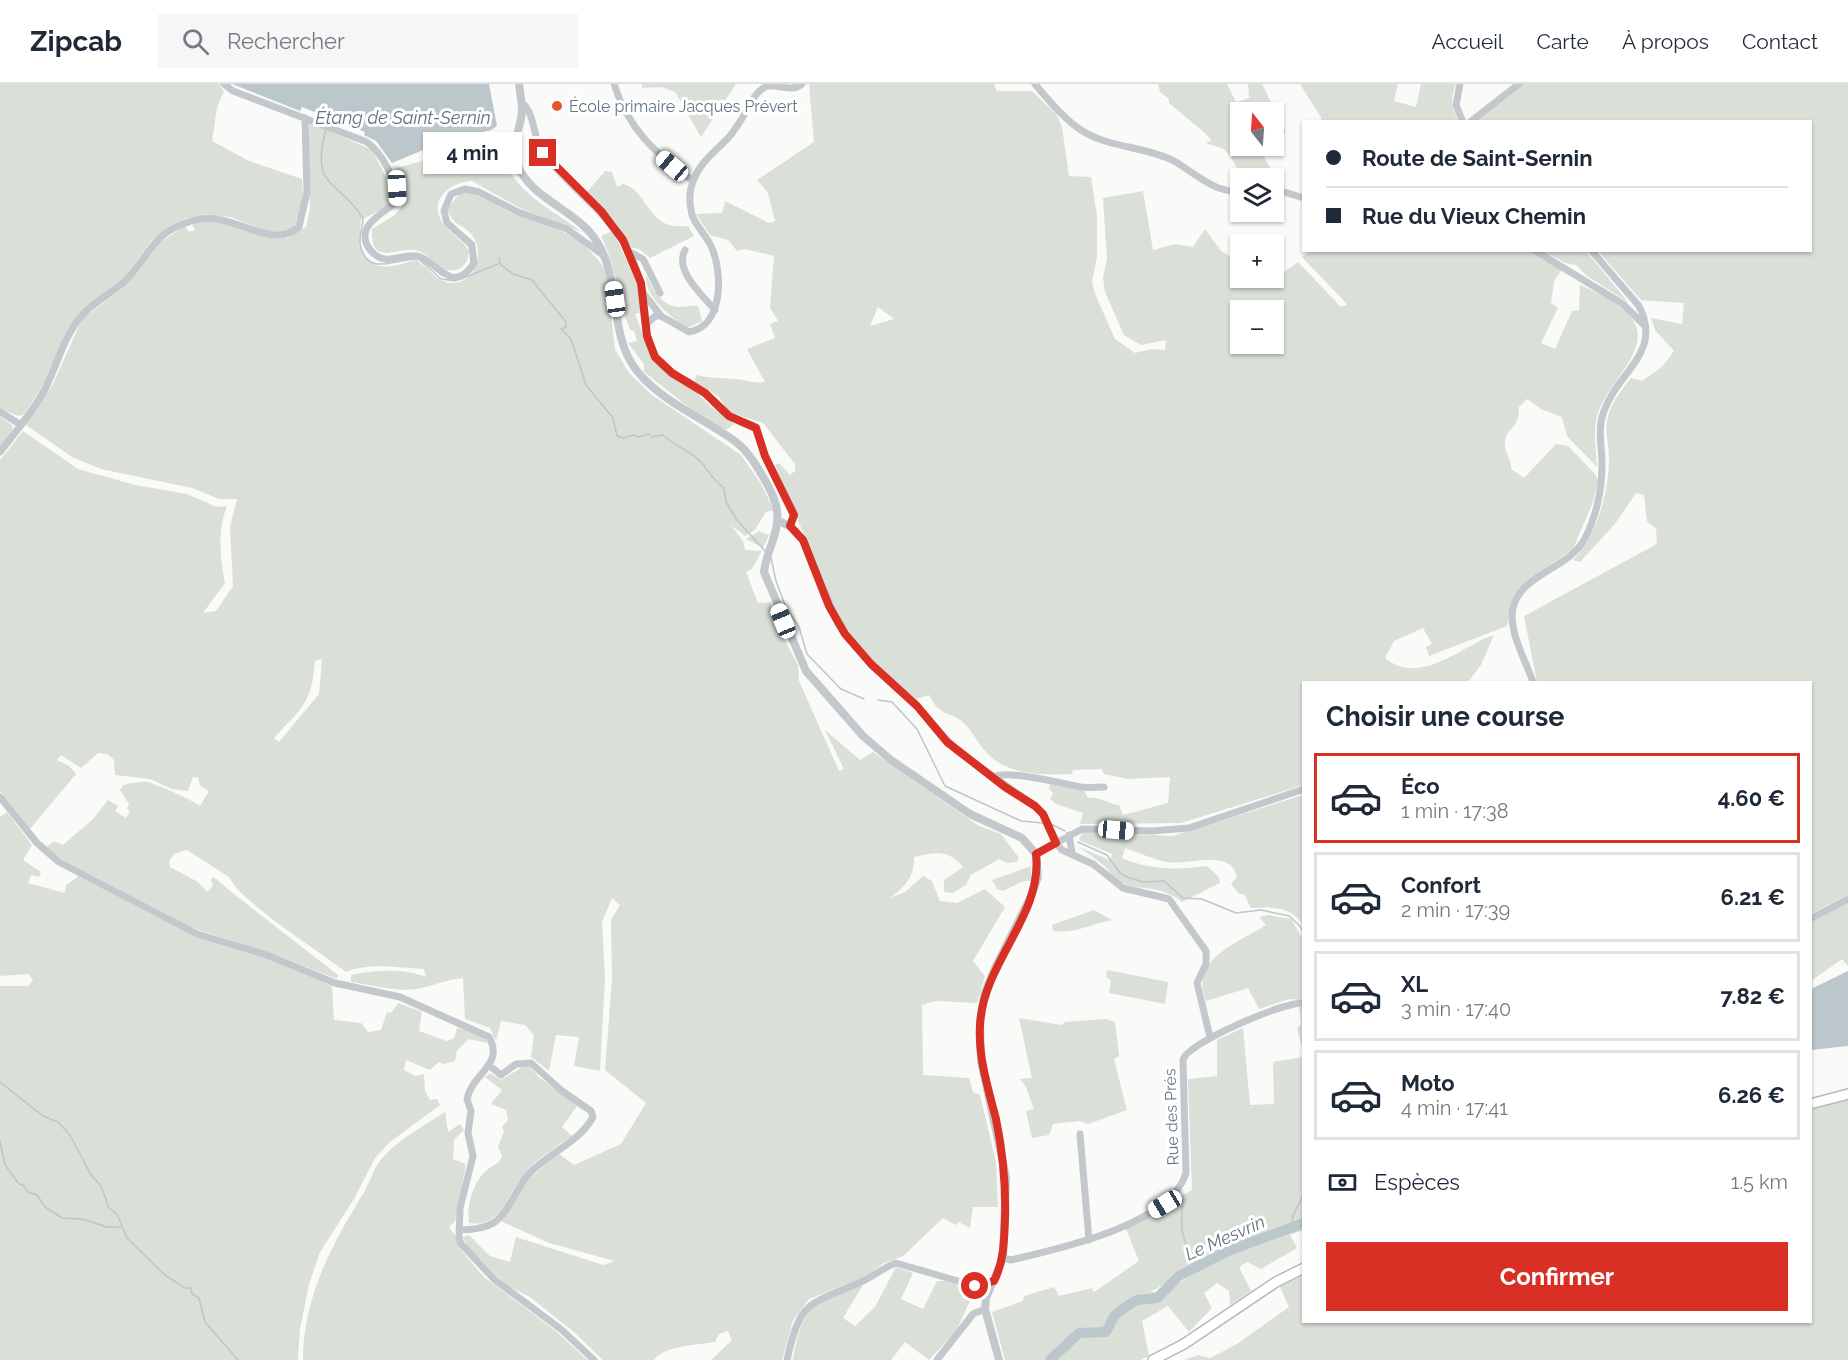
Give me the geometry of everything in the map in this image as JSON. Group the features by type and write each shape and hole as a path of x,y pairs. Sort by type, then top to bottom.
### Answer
{"main road":[{"path":"1812,1103 1848,1094"},
{"path":"1153,1360 1184,1344 1276,1282 1302,1269"}],"street":[{"path":"224,84 233,91 367,142 375,148 397,188 397,201 371,222 365,231 365,240 369,249 378,257 392,260 414,255 430,263 440,274 453,277 467,273 474,263 472,245 447,224 444,211 451,194 465,189 479,192 518,212 567,229 605,256"},
{"path":"519,84 522,103 515,146 518,167 533,188 587,230 605,256 613,285 622,338 632,364 642,376 666,396 744,449 770,489 778,521 765,558 764,572 797,656 806,671 863,736 891,760 970,814 1022,838 1036,854 1038,877 984,995 980,1024 981,1061 1006,1177 1003,1258 986,1298 985,1309 999,1360"},
{"path":"614,84 626,116 643,140 693,181"},
{"path":"643,292 661,316 689,332 703,327 714,310 717,267 711,246 692,213 690,192 693,181 701,166 729,137 762,89 773,85 798,87 802,84"},
{"path":"1035,84 1046,98 1081,130 1109,141 1152,151 1217,187 1230,191"},
{"path":"1460,84 1456,105 1462,120"},
{"path":"1473,120 1519,84"},
{"path":"522,103 529,112 535,140 543,153 610,221 628,251 643,292 648,343 665,368 698,388 729,416 756,428 765,456 794,515 790,526"},
{"path":"0,452 45,390 80,317 126,280 160,236 179,225 203,217 226,219 276,236 285,236 299,228 307,192 305,118"},
{"path":"1284,192 1302,197"},
{"path":"685,250 683,255 691,286 714,310"},
{"path":"628,251 643,259 660,293"},
{"path":"1537,252 1623,304 1647,328"},
{"path":"1533,681 1515,629 1514,608 1523,589 1564,561 1584,539 1597,504 1600,487 1599,430 1602,415 1611,396 1640,355 1647,338 1647,328 1639,306 1593,252"},
{"path":"647,324 655,316 661,316"},
{"path":"0,412 21,425"},
{"path":"778,521 790,526 803,540 829,606 845,634 871,664 917,706 947,742 1035,806 1045,818 1056,843 1093,864 1123,888 1150,892 1168,899 1206,951 1206,964 1197,983 1210,1037"},
{"path":"994,777 1003,774 1056,780 1080,787 1104,787"},
{"path":"1036,854 1069,835 1089,827 1135,831 1189,828 1302,790"},
{"path":"0,798 44,850 80,874 197,934 273,957 335,983 400,997 452,1021 485,1032 494,1048 490,1066 474,1080 466,1099 471,1111 468,1133 473,1156 460,1208 461,1244 484,1271 562,1330 594,1360"},
{"path":"1069,835 1071,853"},
{"path":"1812,917 1848,899"},
{"name":"Rue des Prés","path":"1003,1258 1011,1260 1089,1240 1165,1204 1183,1184 1187,1156 1184,1056 1210,1037 1277,1007 1290,1003 1302,1003"},
{"path":"459,1230 480,1228 496,1221 528,1176 547,1158 577,1137 593,1117 591,1111 562,1091 531,1063 516,1064 501,1075 490,1066"},
{"path":"1080,1134 1089,1240"},
{"path":"787,1360 800,1317 813,1302 865,1280 896,1263 975,1286 994,1281"},
{"path":"975,1286 986,1298"},
{"path":"937,1360 973,1314 985,1309"}],"shaded area":[{"path":"0,84 219,84 224,92 217,109 212,141 249,161 302,179 301,213 291,231 268,232 231,217 205,214 187,218 168,228 151,241 122,281 77,317 69,327 45,382 24,414 19,416 0,409"},
{"path":"642,84 736,84 701,137 675,92 661,87 642,88"},
{"path":"809,84 994,84 997,91 1032,91 1057,115 1062,127 1069,176 1091,177 1097,216 1097,257 1092,282 1095,294 1115,339 1135,353 1152,349 1165,350 1166,340 1141,345 1124,335 1105,292 1103,277 1107,259 1103,198 1143,191 1153,250 1175,244 1193,247 1205,229 1221,251 1230,256 1230,288 1284,288 1284,272 1298,262 1341,307 1347,305 1302,257 1310,252 1531,252 1562,270 1554,281 1551,303 1558,308 1541,343 1555,349 1572,311 1579,310 1580,285 1618,305 1632,318 1638,332 1636,345 1631,359 1603,401 1597,416 1595,435 1597,467 1567,436 1562,417 1541,409 1527,399 1519,407 1517,420 1506,436 1505,448 1511,469 1524,478 1556,444 1568,446 1595,474 1598,481 1593,502 1573,549 1527,581 1515,594 1507,626 1429,656 1426,647 1432,644 1423,628 1394,641 1385,658 1398,666 1412,668 1426,666 1440,662 1494,635 1481,665 1469,681 1302,681 1302,785 1181,823 1080,824 1083,813 1056,804 1050,799 1053,793 1049,789 1050,782 1084,791 1088,798 1119,805 1123,815 1168,803 1170,777 1127,779 1104,774 1102,769 1073,770 1072,774 1038,774 1016,770 996,761 981,746 964,723 938,708 929,695 916,699 874,663 847,629 833,605 775,465 779,463 790,475 795,471 795,464 763,423 729,412 718,396 695,382 696,375 765,382 747,349 775,338 770,324 778,321 770,308 774,256 745,249 737,251 728,240 710,235 696,214 722,213 725,201 769,223 775,221 768,193 757,180 814,142","holes":["878,307 894,319 870,326"]},
{"path":"1158,84 1227,84 1236,102 1230,102 1230,156 1264,156 1270,168 1237,168 1228,153 1206,142 1212,141 1169,103 1169,99 1160,92"},
{"path":"1248,84 1262,84 1271,102 1236,102 1249,98"},
{"path":"1300,84 1398,84 1394,101 1416,107 1421,84 1456,84 1452,103 1458,120 1320,120 1322,119"},
{"path":"1524,84 1848,84 1848,895 1812,913 1812,681 1537,681 1524,616 1657,544 1656,529 1647,521 1644,495 1636,493 1615,524 1580,562 1573,560 1589,539 1604,499 1609,458 1606,427 1612,406 1631,378 1642,381 1662,367 1674,351 1655,330 1651,318 1682,324 1684,303 1641,300 1599,252 1812,252 1812,120 1478,120"},
{"path":"314,124 372,150 392,188 393,197 388,206 361,220 361,246 368,260 374,264 393,266 416,260 446,282 455,283 464,280 475,269 478,252 472,235 453,219 447,209 461,192 481,197 512,213 562,231 589,250 606,270 615,349 629,373 652,395 741,455 761,484 774,510 766,512 754,531 745,536 731,525 743,541 745,550 762,551 752,569 746,572 758,603 770,602 778,628 798,665 799,681 839,771 844,769 825,730 860,760 873,752 979,826 1001,834 1019,858 1016,862 1007,863 999,859 971,875 966,885 953,893 944,892 944,880 963,867 958,861 941,853 914,857 911,876 890,898 905,892 923,876 932,881 940,901 957,903 985,889 1005,907 973,961 985,976 977,1003 935,1001 922,1005 923,1075 969,1078 973,1092 980,1095 996,1162 998,1207 973,1207 970,1228 959,1222 956,1225 943,1218 903,1256 882,1264 867,1276 809,1299 793,1320 782,1360 711,1360 732,1340 728,1331 719,1334 715,1342 666,1351 654,1360 603,1360 575,1333 530,1297 506,1285 467,1246 463,1237 469,1235 490,1256 510,1262 516,1237 603,1265 615,1261 549,1243 501,1221 528,1180 558,1153 574,1165 621,1144 646,1103 605,1070 612,980 611,920 620,905 612,898 602,922 605,978 600,1071 574,1066 579,1037 556,1035 549,1071 531,1057 534,1035 525,1025 501,1021 496,1041 490,1028 465,1019 463,978 409,990 351,982 351,975 379,971 409,972 426,977 424,969 395,967 374,966 346,972 265,913 237,888 229,877 187,850 174,854 169,861 170,867 198,882 207,892 213,886 211,879 214,877 338,975 337,979 274,954 192,928 65,861 46,848 54,841 63,845 92,820 108,800 118,806 115,811 126,818 130,811 127,809 129,804 120,790 123,785 147,782 174,792 200,806 209,791 200,786 198,777 193,777 188,791 172,789 150,779 115,775 114,760 107,754 98,753 81,768 61,755 57,760 69,766 76,774 30,829 0,791 0,460 23,431 78,469 135,485 187,494 217,507 227,506 220,544 225,583 203,613 216,611 233,586 230,527 237,499 219,499 192,488 101,469 72,457 26,425 26,422 53,384 82,319 122,289 159,243 185,226 189,232 195,230 192,224 203,222 224,223 277,239 287,238 306,227 310,209 307,130 309,125","holes":["322,659 319,694 279,742 274,738 304,704 311,687 315,661"]},
{"path":"493,135 510,172 525,190 582,232 520,208 472,181 450,188 440,199 438,206 438,214 442,222 469,250 467,261 461,268 447,270 441,268 419,251 388,253 376,249 372,229 395,215 402,206 400,181 395,173 397,168 436,157 440,165 459,158 457,150"},
{"path":"605,171 612,172 617,187 623,184 636,191 662,222 671,226 688,226 694,236 650,258 639,249 630,247 617,224 587,192"},
{"path":"613,231 637,284 642,312 635,314 647,345 660,367 693,389 710,406 734,424 726,430 696,413 644,372 644,364 628,343 637,341 634,331 630,330 610,259 601,236"},
{"path":"1545,252 1587,252 1628,302 1587,276 1576,265 1565,263"},
{"path":"646,275 662,300 679,307 698,306 702,321 687,328 674,318 654,299 649,291"},
{"path":"0,417 12,425 13,431 0,447"},
{"path":"759,531 769,535 763,548 746,539"},
{"path":"1302,795 1302,924 1299,919 1287,911 1273,908 1251,908 1244,894 1239,894 1231,884 1237,877 1233,868 1226,863 1217,860 1166,862 1125,848 1122,858 1132,862 1164,868 1207,866 1219,877 1220,883 1182,902 1164,892 1126,885 1079,847 1110,860 1112,854 1079,840 1082,832 1173,836"},
{"path":"7,812 32,845 23,860 41,872 39,877 31,875 28,883 65,893 66,885 79,876 190,934 276,961 332,986 334,1020 361,1023 368,1032 381,1030 387,1012 391,1013 398,1003 422,1012 419,1031 447,1041 454,1038 457,1028 478,1034 488,1043 468,1039 457,1051 455,1061 443,1064 439,1062 430,1070 406,1060 404,1070 415,1076 424,1074 425,1091 430,1100 437,1099 440,1105 390,1142 375,1158 354,1199 320,1252 309,1284 300,1329 298,1360 0,1360 0,986 28,986 33,980 29,974 0,976 0,817"},
{"path":"1031,866 1031,881 1024,881 1003,891 997,889 992,880"},
{"path":"1848,901 1848,966 1842,959 1812,980 1812,921"},
{"path":"1094,910 1112,920 1076,930 1053,931 1052,925"},
{"path":"1268,915 1291,919 1302,937 1302,1000 1289,999 1259,1009 1248,988 1206,1001 1203,986 1204,974 1210,963 1230,946 1266,925 1259,917"},
{"path":"1107,970 1168,982 1165,1004 1109,993 1111,980 1106,977"},
{"path":"1299,1006 1302,1007 1302,1048 1297,1028 1301,1024"},
{"path":"1019,1018 1062,1025 1065,1022 1106,1019 1115,1022 1119,1056 1114,1059 1127,1110 1088,1124 1080,1121 1053,1124 1049,1135 1032,1138 1026,1111 1034,1109 1026,1087 1020,1079 1032,1078"},
{"path":"1243,1028 1250,1105 1274,1104 1273,1062 1302,1057 1302,1230 1290,1235 1297,1248 1261,1269 1247,1262 1239,1267 1251,1291 1230,1305 1229,1291 1217,1283 1204,1293 1212,1308 1189,1332 1168,1306 1142,1321 1149,1356 1141,1360 1005,1360 992,1312 1023,1301 1024,1296 1054,1287 1059,1296 1092,1288 1094,1292 1139,1261 1126,1229 1192,1190 1188,1079 1217,1076 1217,1040","holes":["1215,1257 1208,1265 1165,1292 1150,1292"]},
{"path":"524,1066 530,1067 539,1077 577,1106 562,1127 572,1136 529,1168 496,1215 480,1223 469,1223 472,1193 483,1174 501,1159 498,1147 504,1131 502,1127 508,1120 506,1110 491,1104 502,1090 485,1077 490,1073 501,1080"},
{"path":"1848,1098 1848,1360 1184,1360 1198,1355 1210,1358 1237,1344 1289,1307 1279,1285 1302,1274 1302,1323 1812,1323 1812,1110"},
{"path":"445,1112 448,1132 460,1124 464,1130 454,1140 453,1159 466,1164 455,1221 449,1227 460,1249 484,1277 557,1332 587,1360 303,1360 308,1315 321,1273 379,1162 401,1141"},
{"path":"896,1267 913,1273 901,1299 923,1309 937,1281 945,1281 975,1290 956,1331 929,1360 905,1342 891,1360 793,1360 801,1327 813,1308 832,1296 863,1285 843,1318 855,1326 875,1307"}],"water":[{"name":"Étang de Saint-Sernin","path":"232,84 489,84 497,126 491,130 440,143 392,163 376,141 364,135 365,132 302,107 300,111"},
{"path":"1848,971 1848,1046 1812,1050 1812,989"}],"waterway":[{"path":"326,129 321,163 324,174 363,219 360,240 363,254 375,264 416,259"},
{"path":"499,258 500,264 513,274 532,280 566,322 566,327 561,329 571,339 586,385 613,418 617,436 623,438 634,435 638,437 649,434 652,437 663,435 694,455 724,488 726,502 737,520 766,552"},
{"path":"421,261 441,279 456,281"},
{"path":"461,279 498,264"},
{"path":"771,558 776,581 785,605 799,627 807,654 841,689 864,699"},
{"path":"878,700 892,702 917,729 945,786 1021,821 1043,823"},
{"path":"1051,824 1065,831"},
{"path":"1078,842 1107,855 1120,873 1127,877 1143,882 1164,881 1183,898 1202,899 1236,913 1261,910 1289,916 1302,930"},
{"path":"0,1082 43,1116 58,1122 70,1135 91,1175 101,1186 109,1208 117,1214 127,1238 165,1275 185,1288 191,1288 192,1294 199,1298 205,1322 238,1360"},
{"path":"0,1141 5,1165 19,1184 23,1185 28,1192 37,1195 45,1207 62,1218 82,1219 107,1227 121,1227"},
{"path":"1292,1228 1293,1215 1302,1198"},
{"path":"1183,1199 1181,1220 1183,1235 1198,1267"},
{"name":"Le Mesvrin","path":"1050,1360 1079,1333 1106,1332 1114,1316 1121,1310 1137,1300 1157,1298 1179,1276 1228,1251 1302,1224"}],"place":[{"name":"École primaire Jacques Prévert","path":"557,106"}],"route":[{"path":"543,153 601,211 623,240 641,283 648,343 655,357 672,373 705,393 724,413 756,428 765,456 794,515 790,526 803,540 829,606 845,634 871,664 917,706 947,742 1005,787 1035,806 1043,814 1056,843 1036,854 1038,877 1032,894 984,995 980,1024 981,1061 996,1121 1006,1177 1004,1250 994,1281 975,1286"}]}
